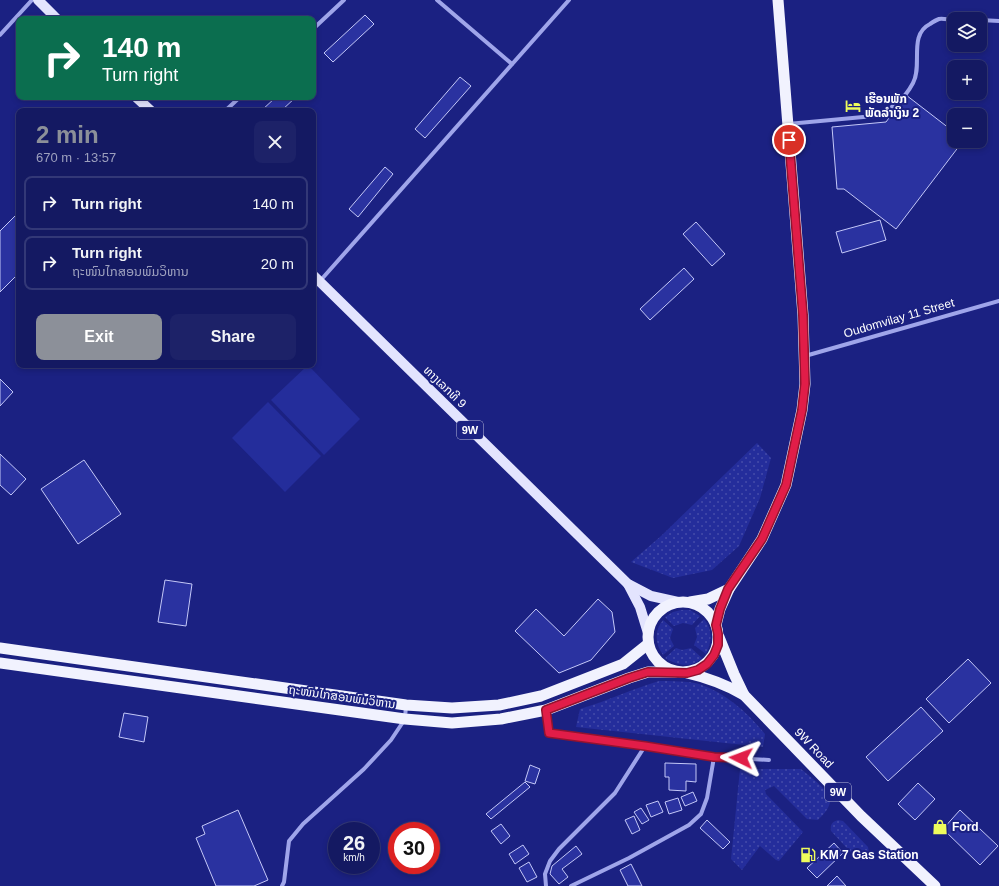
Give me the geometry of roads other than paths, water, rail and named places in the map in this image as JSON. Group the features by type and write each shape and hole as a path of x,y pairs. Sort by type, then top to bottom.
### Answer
{"highway":[{"path":"687,673 698,670 707,664 714,655 718,645 717,629 720,609 728,589 762,539 786,485 802,410 805,384 803,315 778,0"},
{"path":"728,589 708,599 678,602 667,606 658,612 651,622 648,638 652,654 658,662 666,668 675,672 708,678 724,684 744,695"},
{"path":"690,602 701,607 710,615 717,629 724,652 744,695"},
{"name":"ຖະໜົນໄກສອນພົມວິຫານ","path":"0,648 406,705 452,708 499,705 541,696 623,664 648,638"},
{"name":"ຖະໜົນໄກສອນພົມວິຫານ","path":"0,663 405,720 452,723 501,719 546,710 648,672 675,672"},
{"name":"9W Road","path":"744,695 861,816 934,886"}],"main road":[{"path":"38,0 54,16"},
{"path":"139,100 148,108"},
{"name":"ທາງເລກທີ 9","path":"316,278 628,584 651,596 678,602"},
{"name":"ທາງເລກທີ 9","path":"628,584 640,607 648,638"}],"street":[{"path":"17,16 32,0"},
{"path":"316,26 344,0"},
{"path":"437,0 512,64"},
{"path":"316,278 569,0"},
{"path":"0,35 16,18"},
{"path":"788,124 874,116 897,104 914,83 917,69 917,47 919,35 927,26 938,19 947,20"},
{"path":"987,20 999,21"},
{"path":"228,108 237,100"},
{"name":"Oudomvilay 11 Street","path":"804,356 999,300"},
{"path":"282,886 284,882 289,841 303,824 364,770 391,740 405,720 406,705"},
{"path":"546,710 549,733 714,757 769,760"},
{"path":"546,886 544,874 550,861 559,849 615,793 645,746"},
{"path":"571,886 629,858 689,825 700,814 707,798 714,757"}],"place":[{"name":"ເຮືອນພັກ ພັດລຳເງິນ 2","path":"853,106"},
{"name":"Ford","path":"940,827"},
{"name":"KM 7 Gas Station","path":"808,855"}]}
